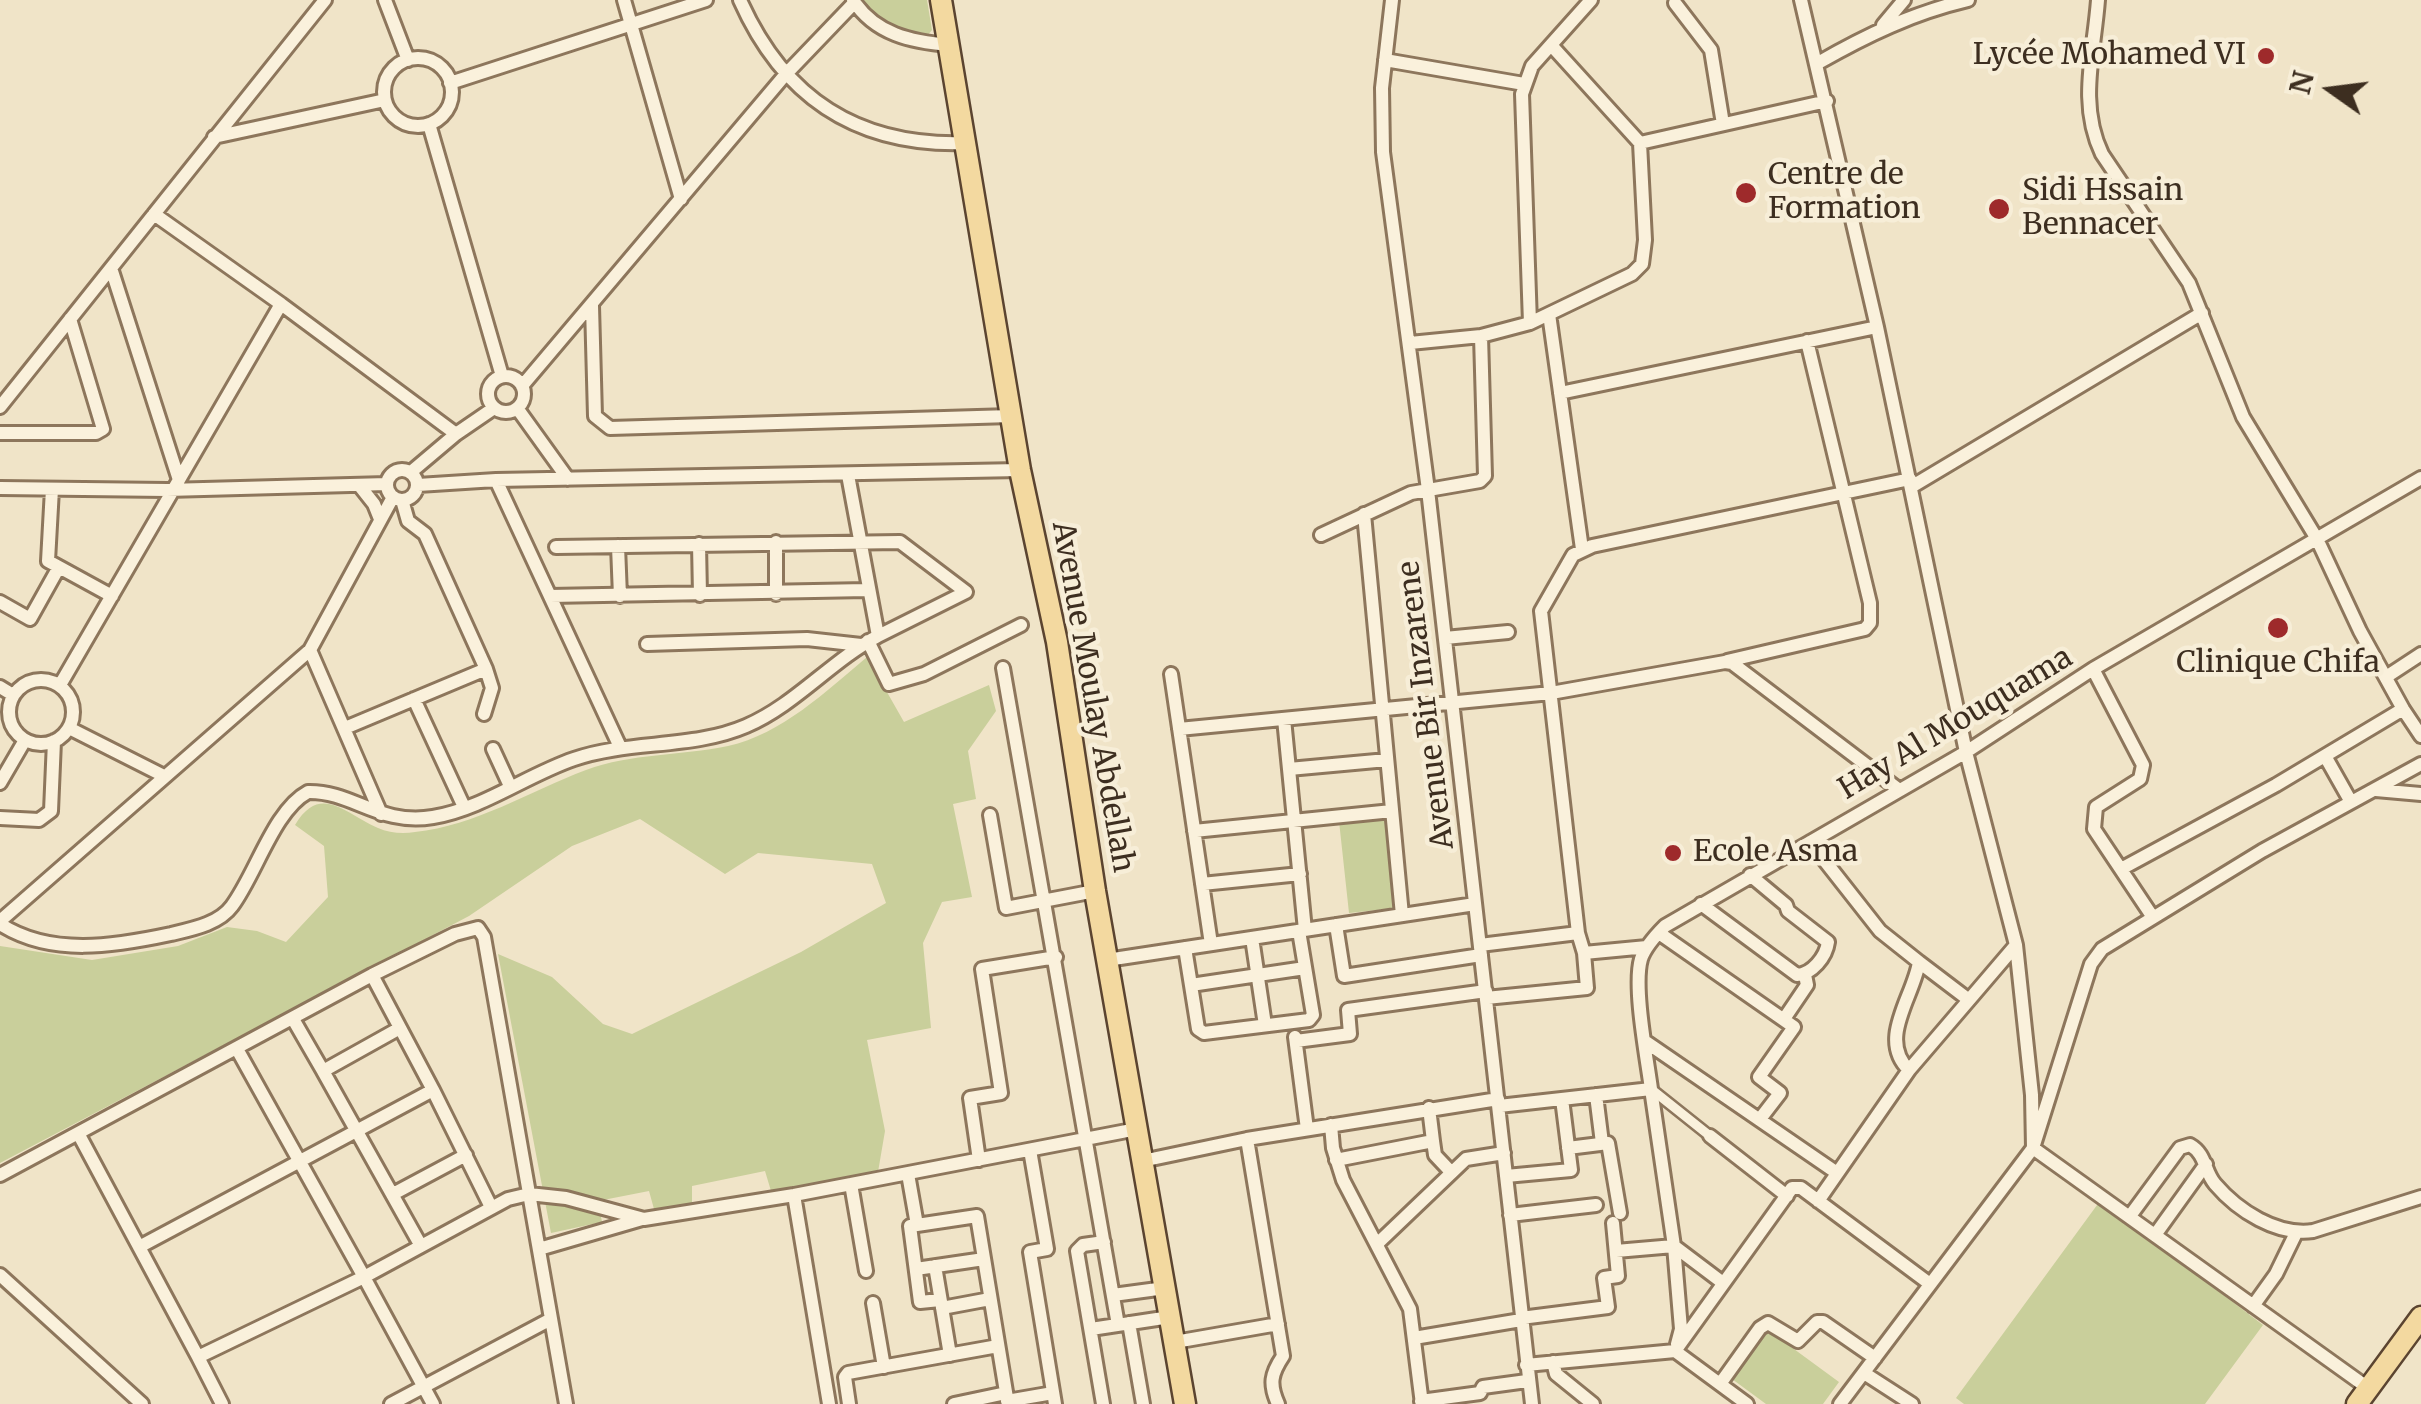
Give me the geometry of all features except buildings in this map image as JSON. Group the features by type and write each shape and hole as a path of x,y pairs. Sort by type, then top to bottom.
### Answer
{"main road":[{"name":"Avenue Moulay Abdellah","path":"942,0 984,263 1020,470 1057,642 1095,891 1186,1404"},
{"path":"2363,1396 2421,1317"}],"street":[{"path":"0,407 325,0"},
{"path":"385,0 408,60"},
{"path":"624,0 681,200"},
{"path":"450,83 706,0"},
{"path":"740,0 785,75 804,93 857,127 922,142 967,143"},
{"name":"Avenue Bir Inzarene","path":"1392,0 1384,60 1382,152 1428,490 1532,1404"},
{"path":"1530,323 1524,84 1532,66 1591,0"},
{"path":"1802,0 1911,483 1966,752 2016,945 2032,1095 2033,1148"},
{"path":"1880,28 1904,0"},
{"path":"1818,63 1931,4 1968,0"},
{"path":"2098,0 2088,92 2091,132 2170,252 2202,313 2243,416 2317,539 2360,631 2421,736"},
{"path":"522,386 785,75 854,2 873,23 895,35 950,45"},
{"path":"1674,3 1711,50 1723,124"},
{"path":"1410,342 1481,336 1530,323 1632,274 1642,264 1645,240 1640,143 1550,45"},
{"path":"408,60 434,62 450,83 452,97 446,111 429,124 402,122 386,100 387,79 408,60"},
{"path":"1384,60 1524,84"},
{"path":"214,137 386,100"},
{"path":"1640,143 1827,101"},
{"path":"429,124 502,376"},
{"path":"154,214 456,434"},
{"path":"111,268 176,485"},
{"path":"60,685 281,304"},
{"path":"592,306 594,416 610,428 1011,416"},
{"path":"1296,1042 1350,1034 1348,1010 1587,988 1541,611 1573,555 1844,494 1911,483 2202,313"},
{"path":"1549,314 1582,550"},
{"path":"0,433 96,433 104,429 70,320"},
{"path":"1560,393 1876,327"},
{"path":"1321,535 1411,493 1480,481 1487,470 1481,336"},
{"path":"1179,730 1551,692 1724,662 1865,629 1870,623 1870,603 1808,342"},
{"path":"502,376 514,377 522,386 524,398 517,408 506,412 494,408 488,398 489,387 502,376"},
{"path":"0,488 359,485 394,494 415,494 415,478 456,434 494,408"},
{"path":"517,408 568,479"},
{"path":"484,714 492,688 486,669 426,534 408,521 394,494 390,475 398,470 415,478 496,480 1020,470"},
{"path":"848,476 867,590 869,641 889,684 924,674 1021,625"},
{"name":"Hay Al Mouquama","path":"1647,947 1658,933 1701,904 1966,752 2093,669 2421,478"},
{"path":"496,480 620,747"},
{"path":"359,485 374,504 378,522"},
{"path":"52,489 48,561 112,596"},
{"path":"394,494 310,650 0,922 18,936 85,946 132,942 189,930 212,922 232,906 289,808 301,795 328,793 381,814 434,817 574,759 620,747 743,728 776,711 869,641 966,592 900,542 556,547"},
{"path":"1364,514 1402,915"},
{"path":"378,522 408,521"},
{"path":"776,542 776,594"},
{"path":"699,544 700,595"},
{"path":"618,546 620,596"},
{"path":"0,602 30,619 59,568"},
{"path":"550,596 867,590"},
{"path":"1445,638 1508,632"},
{"path":"648,644 869,641"},
{"path":"310,650 381,814"},
{"path":"2386,677 2421,654"},
{"path":"1724,662 1732,663 1898,789"},
{"path":"1003,668 1113,1295 1143,1404"},
{"path":"345,728 486,669"},
{"path":"2093,669 2143,765 2140,779 2096,806 2094,829 2152,916"},
{"path":"1171,674 1211,944"},
{"path":"40,679 60,685 71,700 69,728 54,742 34,744 24,740 11,725 9,704 13,695 29,682 40,679"},
{"path":"0,687 13,695"},
{"path":"414,699 464,807"},
{"path":"2121,869 2402,709"},
{"path":"1185,948 1198,1029 1204,1033 1309,1020 1313,1015 1305,968 1284,719"},
{"path":"69,728 164,776"},
{"path":"0,783 24,740"},
{"path":"0,818 39,820 51,811 54,742"},
{"path":"493,749 510,786"},
{"path":"2325,756 2350,802"},
{"path":"1289,769 1387,760"},
{"path":"1840,1404 2033,1148 2091,964 2115,939 2152,916 2421,764"},
{"path":"2374,790 2421,794"},
{"path":"1194,832 1392,811"},
{"path":"990,815 1006,908 1095,891"},
{"path":"1810,842 1880,930 1970,1000"},
{"path":"1202,884 1300,874"},
{"path":"1701,904 1797,976 1805,975 1827,949 1828,942 1750,875"},
{"path":"1107,960 1476,904"},
{"path":"1336,925 1344,976 1578,934"},
{"path":"0,1174 372,975 470,928 478,928 484,937 566,1404"},
{"path":"1658,933 1794,1027 1758,1078 1780,1093 1760,1119"},
{"path":"1252,938 1265,1026"},
{"path":"1818,1202 1909,1070 2016,945"},
{"path":"1584,954 1647,947 1638,978 1650,1090 1674,1246 1682,1329 1676,1351"},
{"path":"979,1160 970,1098 1002,1093 982,970 1056,957"},
{"path":"1909,1070 1900,1059 1898,1032 1919,962"},
{"path":"1191,985 1305,968"},
{"path":"372,975 492,1207"},
{"path":"1784,1019 1807,985 1805,975"},
{"path":"293,1018 421,1246"},
{"path":"1293,1022 1307,1129"},
{"path":"323,1071 400,1028"},
{"path":"1646,1042 1837,1173"},
{"path":"237,1048 434,1404"},
{"path":"139,1247 433,1090"},
{"path":"1142,1161 1429,1108 1650,1090 1787,1196"},
{"path":"1596,1095 1602,1144"},
{"path":"1506,1176 1571,1170 1562,1099"},
{"path":"1429,1108 1435,1156 1451,1172"},
{"path":"1331,1125 1336,1160 1410,1309 1421,1402 1527,1381"},
{"path":"539,1248 644,1219 794,1195 1137,1129"},
{"path":"78,1134 222,1404"},
{"path":"1247,1139 1284,1356 1272,1372 1271,1385 1278,1404"},
{"path":"1336,1160 1433,1141"},
{"path":"1414,1338 1608,1307 1604,1278 1618,1276 1608,1143 1568,1148"},
{"path":"2130,1216 2180,1148 2190,1145 2198,1150 2214,1183 2250,1213 2281,1230 2296,1233 2421,1196"},
{"path":"2033,1148 2253,1306 2363,1396"},
{"path":"954,1404 1054,1399 1030,1252 1047,1249 1030,1150"},
{"path":"1377,1244 1466,1159 1504,1153"},
{"path":"392,1194 466,1156"},
{"path":"2156,1235 2206,1164"},
{"path":"908,1174 917,1225"},
{"path":"851,1184 866,1272"},
{"path":"1676,1351 1792,1188 1800,1188 1930,1284"},
{"path":"198,1357 364,1276 492,1207 528,1194 566,1198 644,1219"},
{"path":"794,1195 828,1404"},
{"path":"1510,1215 1596,1205"},
{"path":"990,1299 920,1302 910,1226 976,1215 1007,1400"},
{"path":"2253,1306 2276,1274 2296,1233"},
{"path":"1103,1404 1078,1251 1083,1245 1104,1242"},
{"path":"1616,1251 1674,1246 1723,1282"},
{"path":"916,1269 984,1259"},
{"path":"935,1266 950,1355"},
{"path":"0,1274 142,1404"},
{"path":"1113,1295 1165,1288"},
{"path":"873,1303 884,1367"},
{"path":"1091,1328 1170,1318"},
{"path":"391,1404 551,1319"},
{"path":"1720,1384 1760,1328 1768,1323 1798,1341 1817,1322 1822,1322 1875,1358"},
{"path":"1174,1342 1278,1324"},
{"path":"850,1404 846,1375 998,1346"},
{"path":"1526,1365 1676,1351 1747,1404"},
{"path":"1554,1362 1556,1374 1594,1404"},
{"path":"1864,1373 1912,1404"}],"green space":[{"path":"861,0 927,0 932,30 927,36 899,27 882,19"},
{"path":"867,657 904,722 989,685 996,711 968,751 976,799 953,804 972,897 942,902 923,943 931,1028 867,1040 885,1131 878,1172 771,1191 765,1171 692,1186 692,1203 654,1209 649,1191 598,1201 602,1222 551,1233 498,954 552,977 603,1024 632,1034 801,952 886,903 872,864 758,853 725,874 640,819 572,846 469,916 0,1163 0,946 92,960 178,946 227,927 257,931 286,942 328,897 324,846 295,825 314,806 334,806 396,833 459,823 603,764 748,740 785,722"},
{"path":"1386,816 1396,908 1349,913 1339,821"},
{"path":"2100,1201 2263,1325 2205,1404 1964,1404 1956,1398"},
{"path":"1768,1330 1839,1382 1823,1404 1766,1404 1732,1379"}],"place":[{"name":"Lycée Mohamed VI","path":"2266,56"},
{"name":"Centre de Formation","path":"1746,193"},
{"name":"Sidi Hssain Bennacer","path":"1999,209"},
{"name":"Clinique Chifa","path":"2278,628"},
{"name":"Ecole Asma","path":"1673,853"}]}
